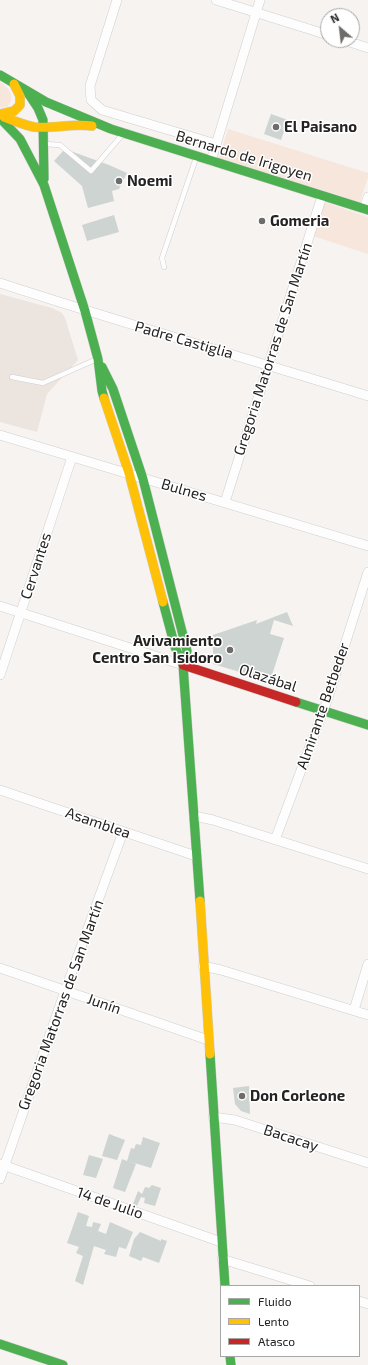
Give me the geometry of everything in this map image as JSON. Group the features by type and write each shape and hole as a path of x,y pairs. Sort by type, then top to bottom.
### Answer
{"main road":[{"name":"Bernardo de Irigoyen","path":"0,75 53,105 111,129 366,210"},
{"path":"13,82 22,100 21,106 10,114 0,116 20,139 44,185 85,311 98,359 102,391 129,473 175,648 183,665"},
{"path":"26,91 35,101 41,112 45,128 43,144 44,185"},
{"name":"Bernardo de Irigoyen","path":"0,116 21,124 45,128 78,125 111,129"},
{"path":"98,359 113,389 143,478 187,651 183,665 225,1285"},
{"name":"Olazábal","path":"183,665 368,726"},
{"path":"0,1344 63,1365"}],"street":[{"name":"Bernardo de Irigoyen","path":"117,0 90,86 89,94 91,100 102,110 216,144"},
{"path":"216,0 320,32"},
{"path":"212,161 260,0"},
{"name":"Gregoria Matorras de San Martín","path":"225,502 322,196"},
{"path":"366,210 368,197"},
{"name":"Padre Castiglia","path":"0,283 85,311 368,396"},
{"name":"Bulnes","path":"0,435 368,546"},
{"name":"Cervantes","path":"0,675 72,457"},
{"name":"Almirante Betbeder","path":"275,840 323,711 368,572"},
{"name":"Olazábal","path":"0,606 183,665"},
{"name":"Asamblea","path":"0,790 196,856"},
{"path":"194,816 213,820 368,869"},
{"name":"Gregoria Matorras de San Martín","path":"0,1179 2,1164 123,832"},
{"path":"354,1010 368,964"},
{"path":"203,966 221,970 368,1015"},
{"name":"Junín","path":"0,968 208,1040"},
{"name":"Bacacay","path":"213,1117 236,1120 368,1162"},
{"name":"14 de Julio","path":"2,1164 221,1242"},
{"path":"222,1259 307,1285"}],"lane":[{"path":"43,144 60,145 91,171 124,133"},
{"path":"164,267 162,258 196,156"},
{"path":"12,377 43,383 98,359"}],"shaded area":[{"path":"0,82 11,94 11,100 7,107 0,108"},
{"path":"228,129 368,173 360,202 219,158"},
{"path":"324,202 368,217 368,254 313,236"},
{"path":"0,294 52,308 62,313 65,318 78,360 47,394 37,432 0,422"}],"building":[{"name":"El Paisano","path":"271,114 288,120 281,140 264,134"},
{"path":"65,149 127,173 119,189 112,191 114,201 88,208 82,186 54,161"},
{"path":"114,215 119,232 87,241 82,225"},
{"path":"287,612 293,626 274,620 270,634 284,638 270,681 213,664 213,635 257,620 256,624"},
{"name":"Don Corleone","path":"249,1086 250,1114 241,1111 235,1104 233,1088"},
{"path":"109,1134 125,1140 117,1160 102,1156"},
{"path":"143,1137 160,1143 151,1168 131,1162 136,1164 125,1192 113,1188 122,1159 127,1161 131,1148 134,1149 136,1144 141,1145"},
{"path":"89,1155 103,1159 96,1178 83,1175"},
{"path":"152,1185 161,1188 155,1206 144,1203 145,1198 141,1197 137,1206 133,1204 138,1191 142,1194 145,1187 149,1188"},
{"path":"78,1212 89,1216 86,1226 92,1227 93,1222 101,1224 98,1231 106,1234 110,1222 133,1232 126,1249 119,1247 116,1257 104,1254 106,1250 94,1246 83,1285 75,1281 83,1256 76,1253 79,1247 67,1243"},
{"path":"140,1232 161,1241 161,1239 167,1241 159,1263 143,1257 141,1261 129,1256 134,1239"}],"traffic: fast":[{"path":"0,75 46,102 111,129 368,210"},
{"path":"28,93 38,108 43,120 44,179"},
{"path":"0,118 20,139 44,185 85,311 98,359 104,398"},
{"path":"102,367 113,389 143,479 187,651 183,665"},
{"path":"163,602 175,647 183,665 200,901"},
{"path":"296,702 368,725"},
{"path":"210,1054 225,1285"},
{"path":"0,1344 63,1365"},
{"path":"230,1357 231,1365"}],"traffic: slow":[{"path":"0,114 14,111 20,105 20,96 14,84"},
{"path":"4,117 34,127 78,125 92,126"},
{"path":"104,398 129,473 163,602"},
{"path":"200,901 210,1054"}],"traffic: jam":[{"path":"183,665 296,702"}],"place":[{"name":"El Paisano","path":"276,127"},
{"name":"Noemi","path":"119,181"},
{"name":"Gomeria","path":"262,221"},
{"name":"Avivamiento Centro San Isidoro","path":"230,650"},
{"name":"Don Corleone","path":"242,1096"}]}
